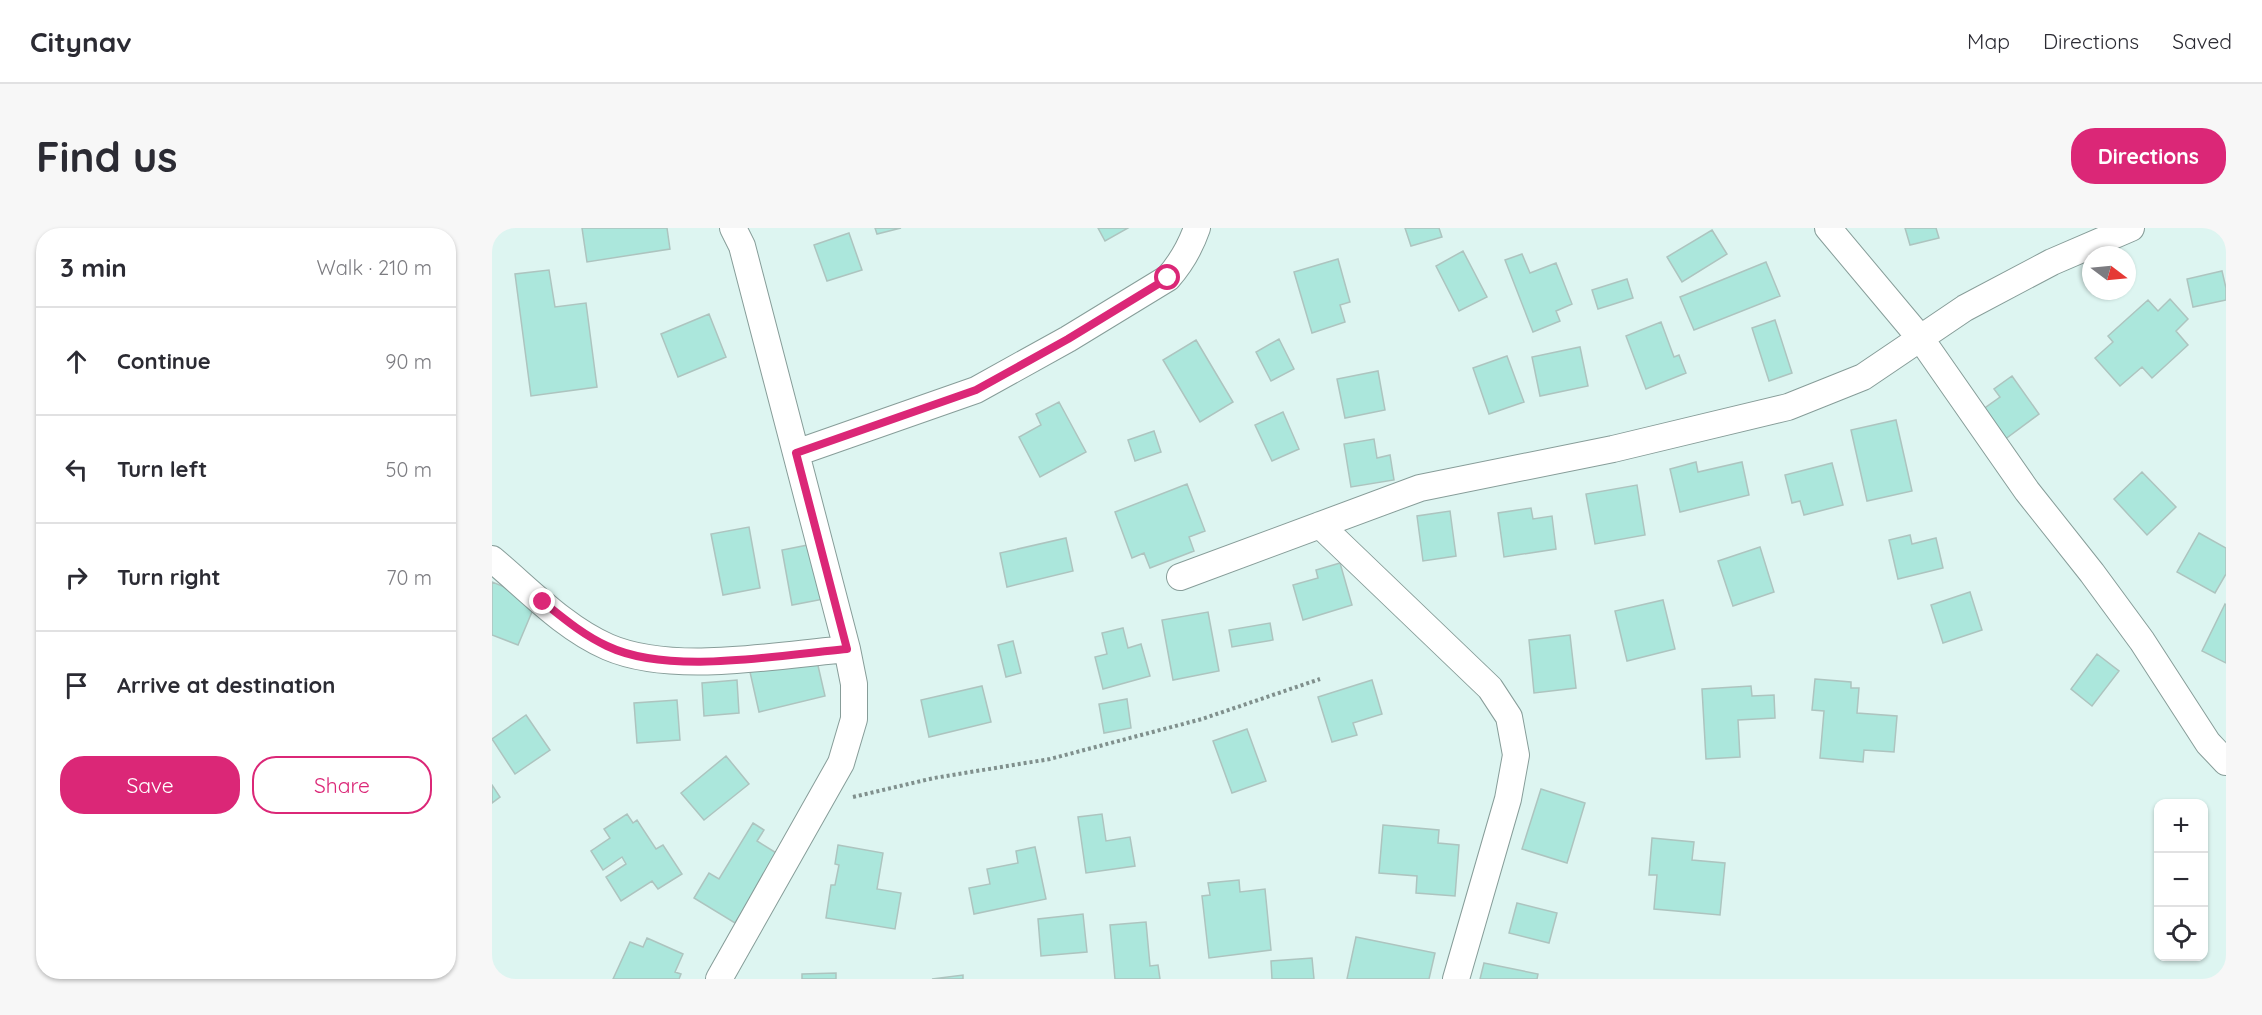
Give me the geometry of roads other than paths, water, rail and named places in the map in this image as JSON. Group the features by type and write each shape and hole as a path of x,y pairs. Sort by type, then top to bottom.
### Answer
{"street":[{"path":"719,979 841,763 854,719 854,684 847,649 742,246 734,228"},
{"path":"796,453 976,390 1068,339 1168,278 1181,263 1191,246 1197,228"},
{"path":"1828,228 1921,339 2027,491 2142,641 2208,743 2226,762"},
{"path":"1180,577 1420,488 1613,449 1788,407 1863,377 1965,309 2042,267 2132,228"},
{"path":"1320,525 1490,688 1509,717 1516,755 1508,799 1456,979"},
{"path":"492,559 579,631 608,647 650,660 707,662 847,649"}]}
